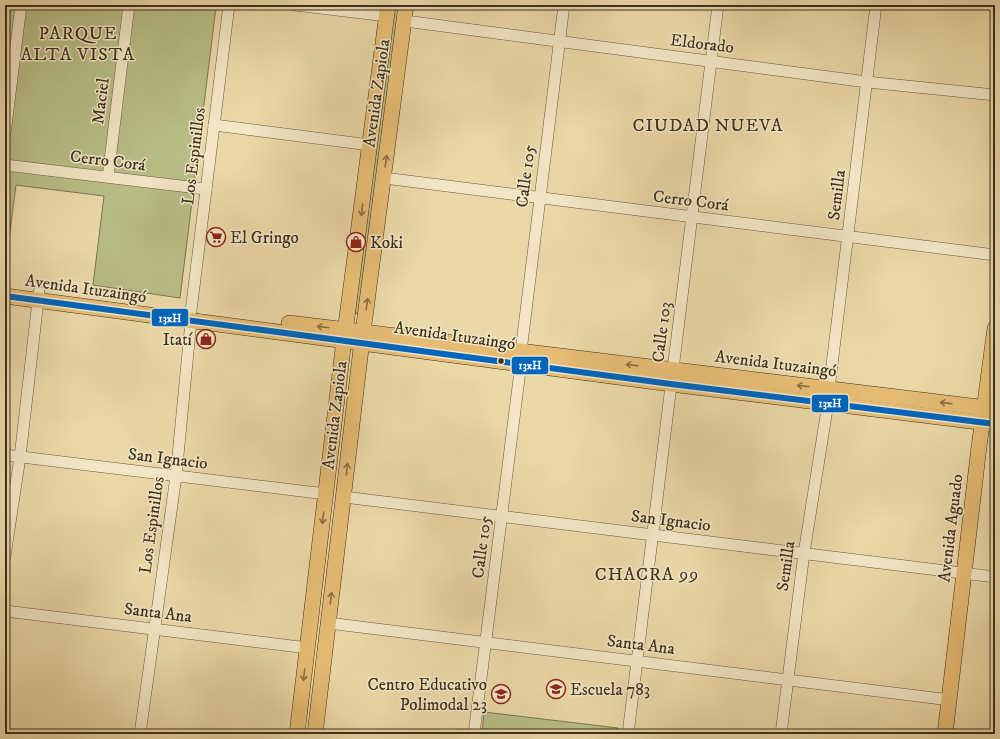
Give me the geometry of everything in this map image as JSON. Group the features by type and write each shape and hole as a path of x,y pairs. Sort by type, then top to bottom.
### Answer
{"main road":[{"name":"Avenida Zapiola","path":"315,734 363,337 406,5"},
{"name":"Avenida Zapiola","path":"297,734 346,335 388,11"},
{"name":"Avenida Ituzaingó","path":"5,288 39,296 672,377 828,396 990,408"},
{"name":"Avenida Ituzaingó","path":"5,296 39,296"},
{"name":"Avenida Aguado","path":"948,734 950,700 964,574 989,424 995,328"},
{"name":"Avenida Ituzaingó","path":"828,396 989,424"}],"street":[{"path":"5,134 21,5"},
{"name":"Maciel","path":"108,177 129,5"},
{"name":"Los Espinillos","path":"140,734 176,476 191,316 229,5"},
{"path":"295,5 388,11"},
{"name":"Calle 105","path":"474,734 564,5"},
{"name":"Calle 103","path":"628,734 718,5"},
{"name":"Semilla","path":"782,734 804,553 828,396 876,5"},
{"name":"Eldorado","path":"404,21 867,82 995,95"},
{"path":"214,125 370,145"},
{"name":"Cerro Corá","path":"5,165 206,189"},
{"name":"Cerro Corá","path":"384,178 995,256"},
{"path":"5,556 20,457 39,296"},
{"name":"San Ignacio","path":"5,455 326,494"},
{"name":"San Ignacio","path":"344,497 995,577"},
{"name":"Santa Ana","path":"5,610 308,648"},
{"name":"Santa Ana","path":"328,623 950,700"}],"green space":[{"path":"5,5 197,5 216,7 180,298 93,285 104,196 16,185 5,271"},
{"path":"394,5 401,5 362,314 353,313"},
{"path":"484,712 618,728 617,734 482,734"}],"transit line":[{"name":"13xH","path":"5,296 671,384 995,424"}],"place":[{"name":"El Gringo","path":"216,237"},
{"name":"Koki","path":"356,242"},
{"name":"Itatí","path":"206,339"},
{"name":"Escuela 783","path":"556,689"},
{"name":"Centro Educativo Polimodal 23","path":"501,694"}],"district":[{"name":"PARQUE ALTA VISTA","path":"78,43"},
{"name":"CIUDAD NUEVA","path":"708,125"},
{"name":"CHACRA 99","path":"647,574"}]}
